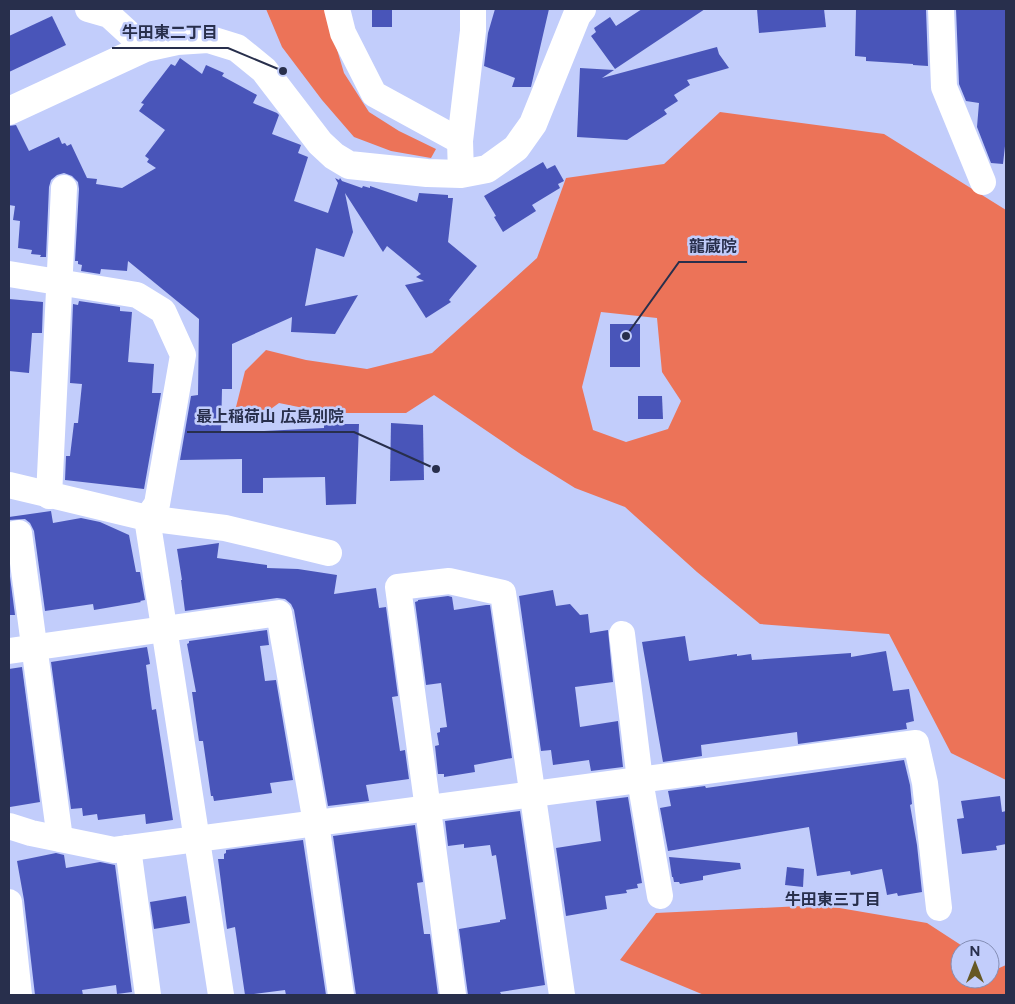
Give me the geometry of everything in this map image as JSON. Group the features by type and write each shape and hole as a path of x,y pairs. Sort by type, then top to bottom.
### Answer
{"street":[{"path":"337,9 343,33 374,94 460,141"},
{"path":"461,174 460,141 473,31 473,9"},
{"path":"9,111 145,48 177,41 208,38 237,48 264,70 320,143 334,156 349,165 427,173 461,174 487,169 516,148 533,124 577,15 582,9"},
{"path":"941,9 944,87 983,182"},
{"path":"102,11 145,48"},
{"path":"49,496 61,281 64,188"},
{"path":"9,274 61,281 137,295 163,311 183,355 157,504 147,518 221,995"},
{"path":"9,485 147,518 226,528 329,553"},
{"path":"9,535 19,534 60,838"},
{"path":"453,995 398,587 449,581 503,593 562,995"},
{"path":"9,651 279,613 316,823 341,995"},
{"path":"622,634 640,780 660,896"},
{"path":"9,826 31,833 114,850 916,743 925,783 939,908"},
{"path":"128,848 148,995"},
{"path":"9,902 19,995"}],"shaded area":[{"path":"266,9 325,9 344,73 369,112 399,131 436,149 431,158 391,151 354,137 322,100 282,47"},
{"path":"720,112 884,134 1006,210 1006,780 951,753 889,634 760,624 697,572 625,507 575,488 522,455 434,395 406,413 328,413 279,403 257,419 235,411 245,371 266,350 306,360 367,369 432,353 537,258 566,178 664,164","holes":["601,312 657,318 662,372 681,401 668,429 626,442 593,430 582,387"]},
{"path":"822,905 927,923 952,939 950,939 950,989 1000,989 1000,968 1006,965 1006,995 704,995 620,960 656,913"}],"building":[{"path":"372,9 392,9 392,27 372,27"},
{"path":"495,9 549,9 531,87 512,87 515,78 484,66 488,33"},
{"path":"642,9 705,9 615,69 591,36 596,32 594,28 610,17 616,26"},
{"path":"757,9 824,9 826,27 759,33"},
{"path":"856,9 926,9 928,66 866,61 866,57 855,56"},
{"path":"956,9 1006,9 1006,137 1003,164 991,163 977,127 979,103 966,101 959,84"},
{"path":"52,16 66,45 9,72 9,36"},
{"path":"717,47 719,54 729,68 687,80 690,85 674,95 678,101 664,110 667,114 627,140 577,137 580,68 614,70 602,78"},
{"path":"180,58 202,74 206,65 224,73 222,76 257,95 253,103 279,115 272,134 301,145 298,153 308,157 294,201 328,213 338,183 335,178 339,180 340,178 342,181 362,188 363,186 370,188 370,186 417,202 419,193 448,195 448,198 453,198 448,242 477,266 449,300 451,302 426,318 405,285 424,281 416,277 421,274 387,246 383,252 345,193 353,232 344,257 316,248 305,306 358,295 335,334 291,332 292,317 232,344 232,389 222,389 221,433 324,428 324,424 359,424 356,504 326,505 325,477 263,478 263,493 242,493 242,459 180,460 191,396 198,395 199,319 128,261 127,271 101,269 100,274 81,271 82,265 75,261 79,189 78,182 72,176 64,173 57,175 51,180 49,187 46,257 31,254 32,250 18,248 20,221 13,220 15,206 9,205 9,126 16,125 29,151 59,137 62,144 65,143 67,146 71,144 87,178 97,179 96,184 122,188 156,168 147,162 149,159 145,156 165,130 139,111 144,104 141,103 171,64 175,66"},
{"path":"543,162 547,169 555,165 564,181 558,184 560,188 532,205 536,211 503,232 484,196"},
{"path":"9,299 43,302 42,333 32,333 29,373 9,371"},
{"path":"79,301 120,307 120,311 132,312 128,362 154,364 152,393 161,393 144,489 65,480 66,456 70,456 74,423 78,423 82,384 70,383 73,304 78,305"},
{"path":"610,324 640,324 640,367 610,367"},
{"path":"638,396 662,396 663,419 638,419"},
{"path":"391,423 423,425 424,480 390,481"},
{"path":"51,511 53,523 81,518 100,522 129,535 136,572 140,572 145,600 94,610 93,604 45,611 34,531 30,523 25,519 9,520 9,517"},
{"path":"219,543 217,558 267,565 267,568 298,569 337,575 334,594 376,588 379,608 386,607 398,696 392,697 400,751 405,750 409,779 366,785 369,801 328,806 294,610 291,604 285,599 277,598 185,611 177,549"},
{"path":"9,569 15,615 9,615"},
{"path":"553,590 556,606 570,604 580,615 588,614 590,633 608,630 613,682 575,687 580,727 618,721 623,767 591,771 589,760 553,765 551,750 541,751 519,596"},
{"path":"448,596 452,597 454,610 490,605 512,758 474,765 475,772 444,777 444,774 438,774 435,746 439,745 437,733 440,732 440,728 447,727 441,683 426,685 415,602"},
{"path":"267,630 269,645 260,646 265,681 276,680 293,780 270,783 272,793 214,801 213,796 211,796 203,741 199,741 192,692 196,692 187,644 189,641"},
{"path":"685,636 689,661 737,654 737,656 751,654 752,660 851,653 851,657 886,651 893,691 909,689 914,721 906,723 907,729 798,744 797,732 701,745 702,756 663,762 642,642"},
{"path":"147,647 150,664 146,665 152,710 156,709 173,820 146,824 145,814 98,820 97,814 83,816 82,808 71,809 51,662"},
{"path":"22,667 40,802 10,807 9,669"},
{"path":"904,760 910,785 912,804 910,805 922,892 898,896 897,893 887,895 882,869 851,875 850,871 817,876 809,827 668,851 660,808 671,806 668,791 705,786 706,788"},
{"path":"1000,796 1002,812 1006,811 1006,844 996,846 997,850 962,854 957,819 964,818 961,801"},
{"path":"628,797 642,883 637,884 638,888 626,890 627,893 605,896 607,909 566,916 556,848 601,841 596,801"},
{"path":"520,811 545,985 500,992 501,994 468,995 459,929 500,922 500,920 506,919 496,855 492,856 490,845 464,848 464,844 448,846 445,821"},
{"path":"415,825 423,882 417,883 424,934 430,934 438,995 356,995 333,836"},
{"path":"303,840 326,995 286,995 285,990 245,995 235,927 227,929 218,859 224,859 226,850"},
{"path":"56,853 64,855 66,868 100,862 115,865 132,992 117,994 116,985 82,990 83,995 35,995 24,900 17,861"},
{"path":"669,857 740,863 741,869 703,876 703,880 680,884 679,882 674,882"},
{"path":"787,867 804,869 803,887 785,885"},
{"path":"186,896 190,923 154,929 150,902"}],"place":[{"name":"牛田東二丁目","path":"283,71"},
{"name":"龍蔵院","path":"626,336"},
{"name":"最上稲荷山 広島別院","path":"436,469"}],"district":[{"name":"牛田東三丁目","path":"833,899"}]}
